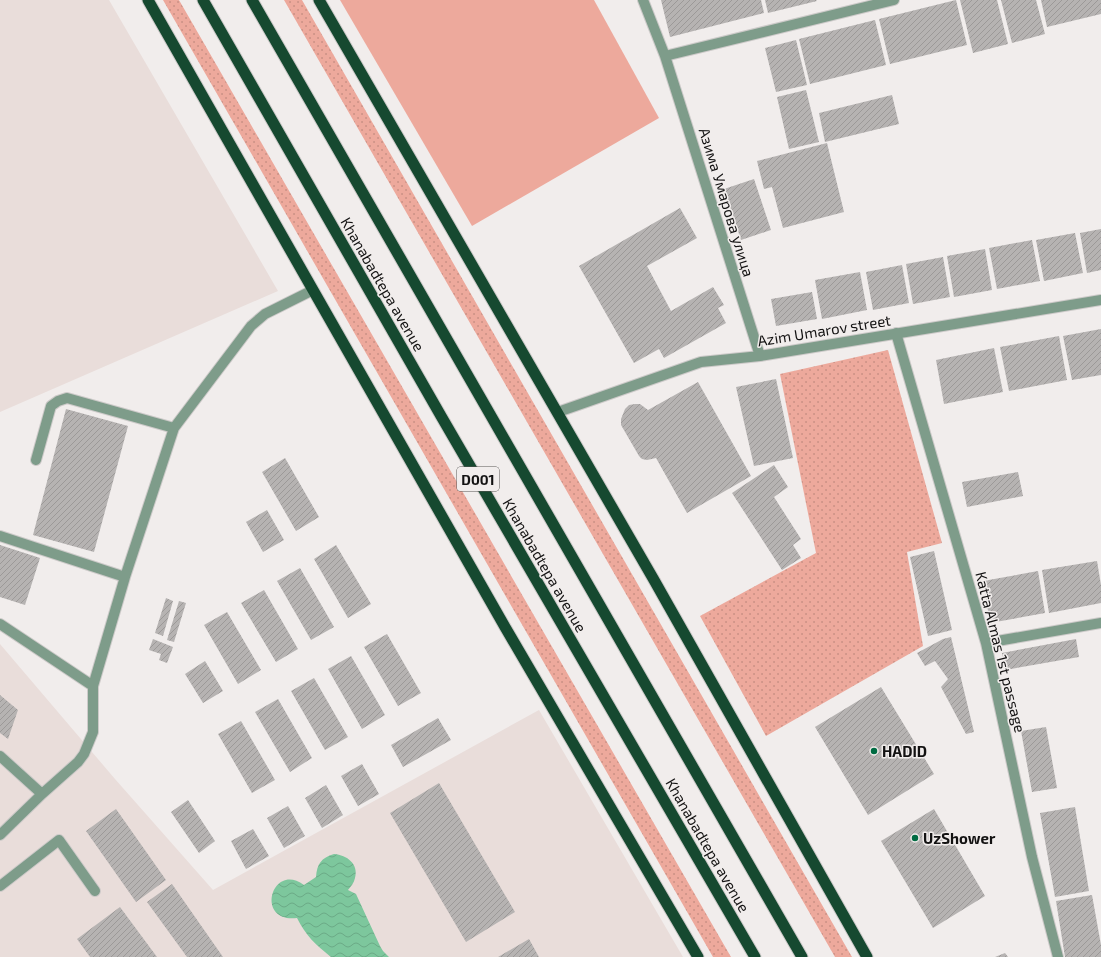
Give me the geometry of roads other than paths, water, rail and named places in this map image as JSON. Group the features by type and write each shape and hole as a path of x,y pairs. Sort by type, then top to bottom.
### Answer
{"highway":[{"path":"148,0 505,627 698,957"},
{"name":"Khanabadtepa avenue","path":"203,0 445,422 755,957"},
{"name":"Khanabadtepa avenue","path":"252,0 802,957"},
{"path":"319,0 558,412 867,957"}],"street":[{"name":"Азима Умарова улица","path":"643,0 665,56 760,356"},
{"path":"665,56 894,0"},
{"path":"0,835 42,794 78,762 84,754 93,732 93,686 125,577 174,428 251,326 265,314 313,290"},
{"name":"Azim Umarov street","path":"558,412 700,362 760,356 1101,300"},
{"name":"Katta Almas 1st passage","path":"896,333 986,643 1032,857 1058,957"},
{"path":"36,460 51,406 58,401 67,398 174,428"},
{"path":"0,536 125,577"},
{"path":"986,643 1101,623"},
{"path":"0,624 93,686"},
{"path":"0,756 42,794"},
{"path":"0,886 59,840 95,891"}],"water":[{"path":"334,854 347,858 354,865 356,873 355,878 348,890 356,894 380,946 389,957 331,957 311,939 297,918 284,917 275,912 272,903 272,894 276,886 283,881 293,880 304,885 316,877 317,868 320,862 326,857"}],"place":[{"name":"HADID","path":"874,751"},
{"name":"UzShower","path":"915,838"}]}
